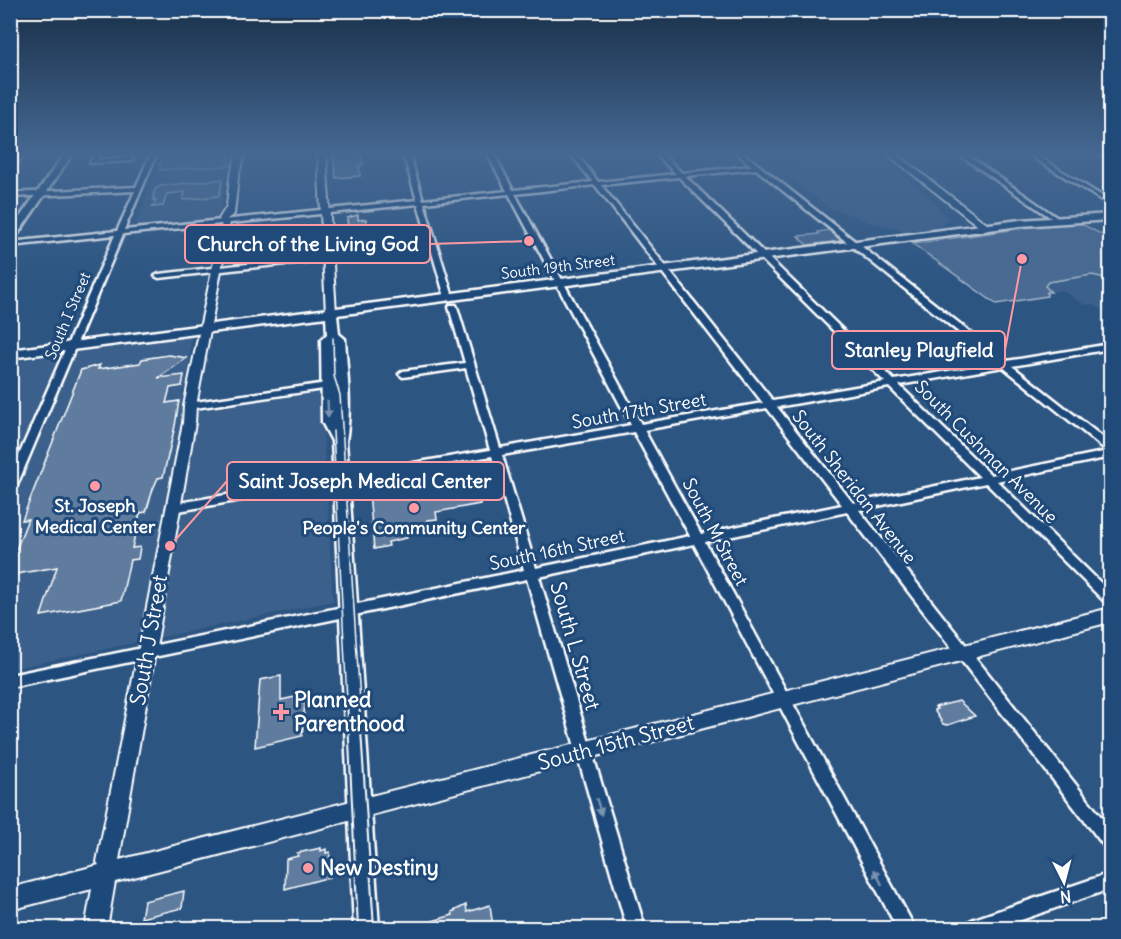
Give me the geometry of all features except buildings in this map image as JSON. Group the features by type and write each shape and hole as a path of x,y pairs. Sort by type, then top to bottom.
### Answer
{"main road":[{"path":"10,239 40,197"},
{"name":"South 19th Street","path":"10,354 331,313 451,302 560,283 855,244 1056,219 1110,217"},
{"path":"331,313 333,335 327,340 334,385 329,422 339,441 367,928"}],"street":[{"name":"South I Street","path":"10,490 136,197"},
{"name":"South J Street","path":"96,928 217,269 226,222 230,218 231,197"},
{"path":"325,197 331,313"},
{"name":"South L Street","path":"419,197 636,928"},
{"path":"10,244 473,197"},
{"name":"South M Street","path":"514,197 906,928"},
{"name":"South Sheridan Avenue","path":"608,197 849,508 1110,838"},
{"name":"South Cushman Avenue","path":"702,197 1110,599"},
{"path":"796,197 1110,448"},
{"path":"946,197 985,228"},
{"path":"1024,197 1056,219"},
{"path":"159,276 328,257"},
{"name":"South 17th Street","path":"173,508 1110,346"},
{"path":"403,374 468,365"},
{"path":"193,406 334,385"},
{"name":"South 16th Street","path":"10,681 1110,454"},
{"name":"South 15th Street","path":"10,899 106,871 360,810 1110,615"},
{"path":"974,928 1110,881"}],"shaded area":[{"path":"146,197 223,197 219,218 134,228"},
{"path":"154,197 166,197 163,206 152,207 156,200 153,200"},
{"path":"184,197 212,197 183,200"},
{"path":"816,197 928,197 948,219 936,229 911,232 872,223 829,207"},
{"path":"1080,223 1110,239 1110,279 1092,275 1048,282 1045,286 1051,292 1047,292 1047,296 996,304 913,244 1045,225"},
{"path":"829,230 841,241 807,245 798,236 819,234 818,232"},
{"path":"1092,275 1110,279 1110,315 1092,304 1085,305 1061,290 1051,292 1045,286 1048,282"},
{"path":"191,337 189,373 183,391 181,414 308,394 321,394 333,601 11,669 10,362"}],"tram line":[{"path":"333,338 334,376 340,395 360,701"},
{"path":"333,431 347,701"},
{"path":"347,700 358,928"},
{"path":"359,700 374,928"}],"place":[{"name":"Church of the Living God","path":"529,241"},
{"name":"Stanley Playfield","path":"1022,259"},
{"name":"St. Joseph Medical Center","path":"95,486"},
{"name":"People's Community Center","path":"414,508"},
{"name":"Saint Joseph Medical Center","path":"170,546"},
{"name":"Planned Parenthood","path":"281,712"},
{"name":"New Destiny","path":"308,868"}]}
